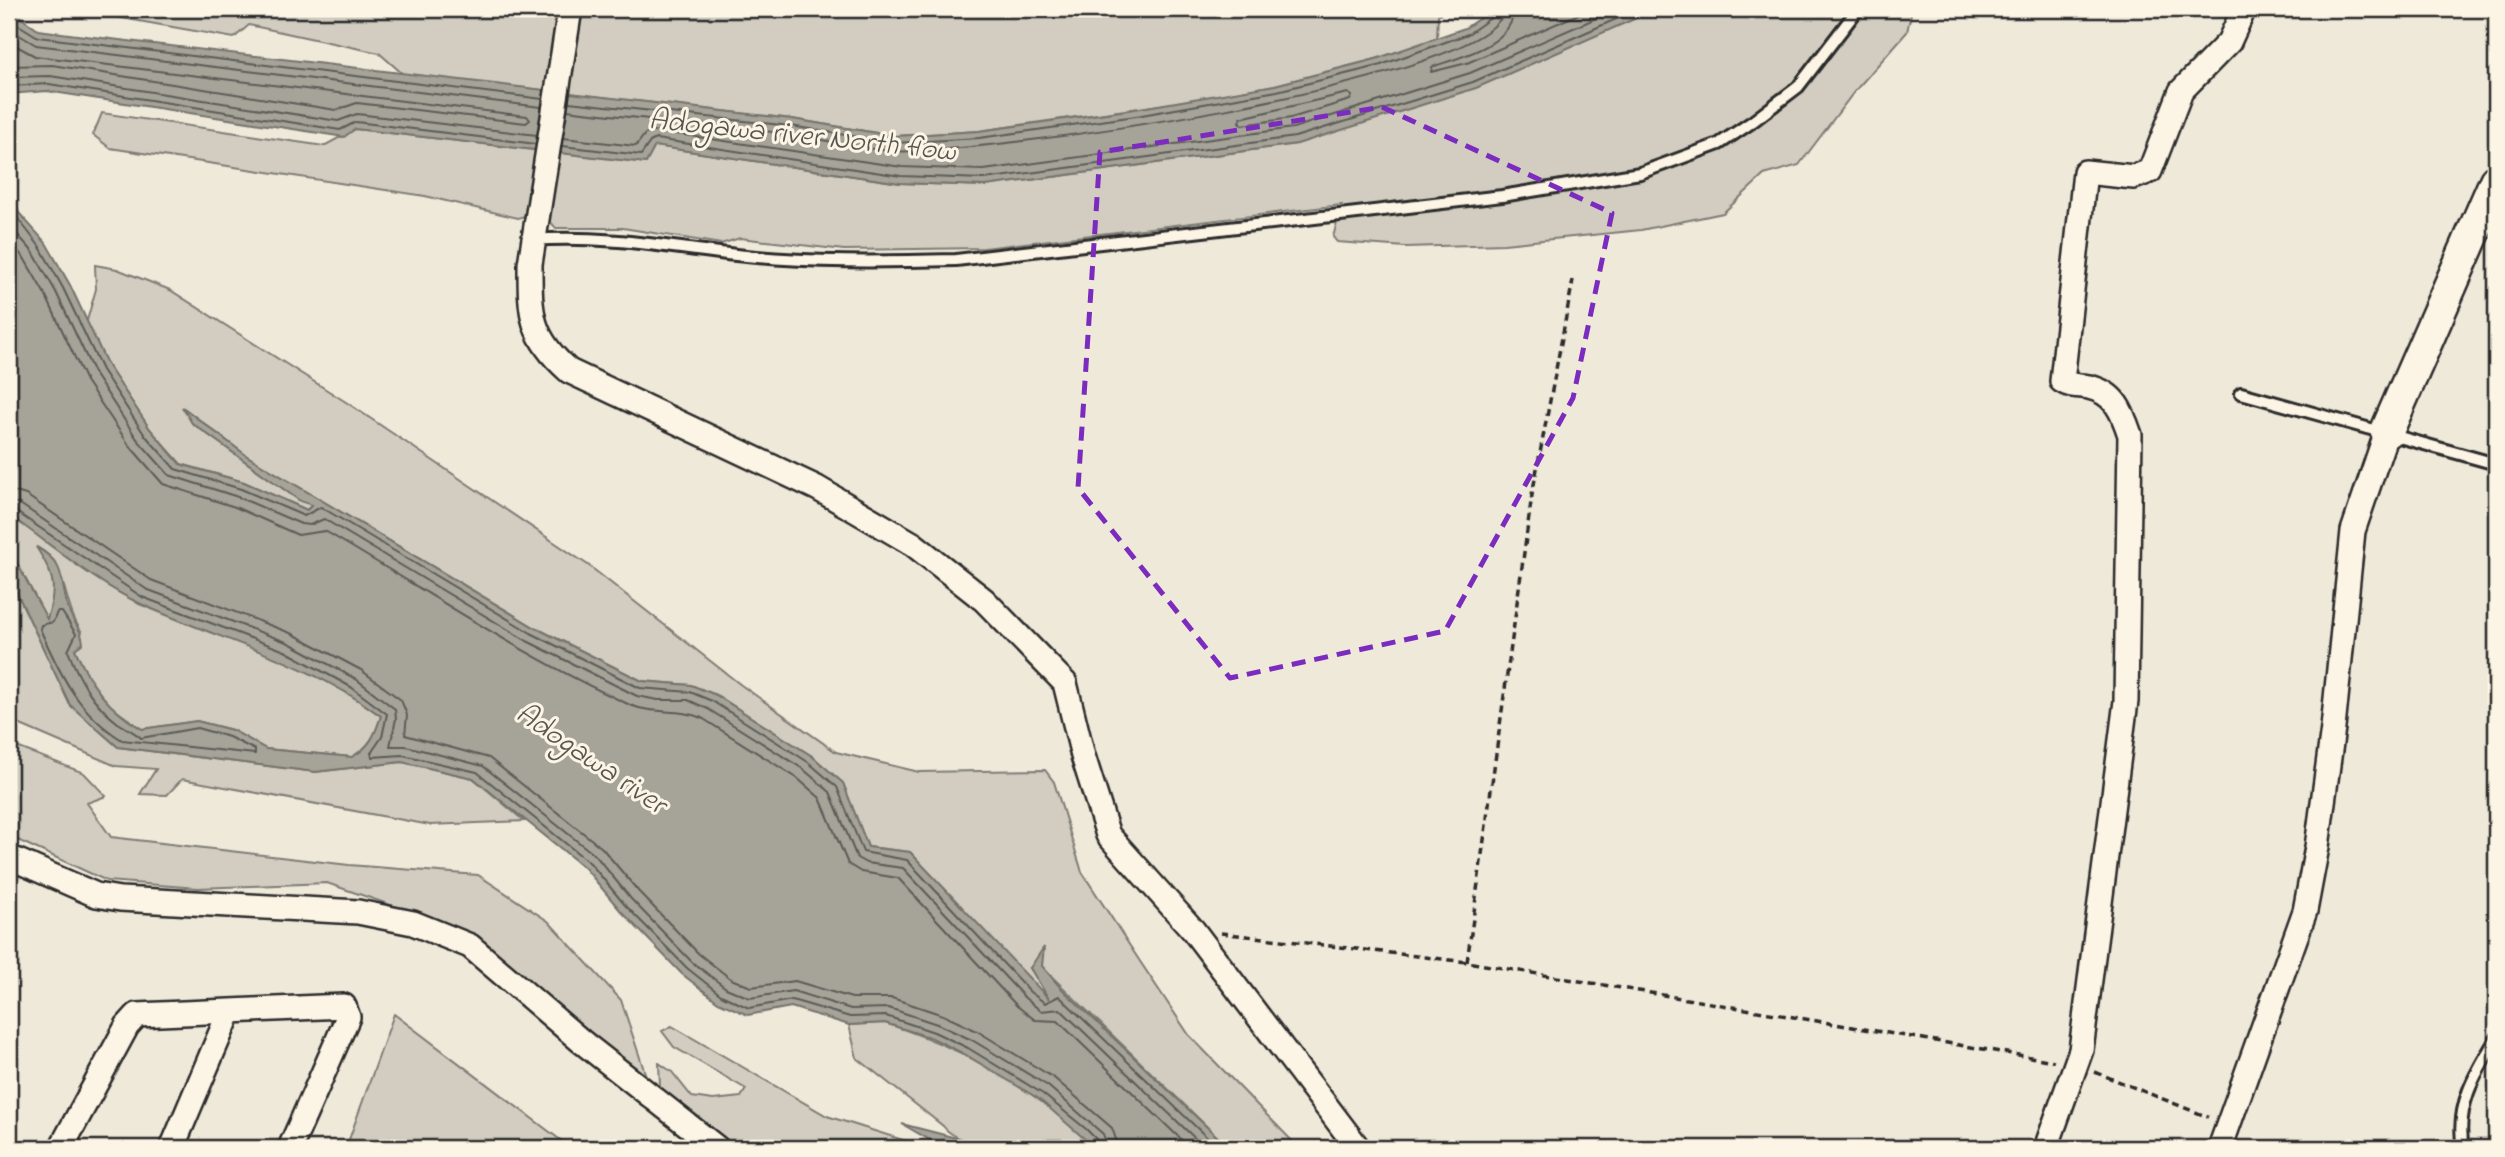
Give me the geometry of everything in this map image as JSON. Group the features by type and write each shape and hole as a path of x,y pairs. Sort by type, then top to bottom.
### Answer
{"main road":[{"path":"2387,431 2496,181"}],"street":[{"path":"570,9 533,240 530,296 536,328 545,351 569,371 817,488 913,544 984,600 1065,683 1083,756 1108,835 1193,930 1358,1148"},
{"path":"2046,1148 2081,1050 2126,701 2130,435 2115,400 2104,392 2062,381 2085,172 2134,177 2150,171 2181,91 2229,42 2244,9"},
{"path":"2220,1148 2305,911 2317,847 2333,728 2353,531 2366,485 2387,431"},
{"path":"9,857 96,895 120,899 358,912 413,923 470,946 580,1041 717,1148"},
{"path":"61,1148 127,1026 138,1015 344,1006 348,1017 290,1148"},
{"path":"173,1148 230,1011"}],"lane":[{"path":"533,240 580,237 737,255 827,260 956,261 1502,196 1640,173 1719,144 1760,116 1798,87 1858,9"},
{"path":"2242,393 2387,431 2496,464"},
{"path":"2463,1148 2458,1124 2475,1074 2496,1039"}],"path":[{"path":"1467,962 1532,495 1573,280"},
{"path":"1193,930 1467,962 2061,1062"},
{"path":"2088,1070 2230,1125"}],"highlighted area":[{"path":"1382,107 1612,213 1573,398 1445,631 1230,678 1078,488 1100,152"}],"shaded area":[{"path":"108,9 1447,9 1438,15 1437,38 1376,59 1275,85 1195,100 979,131 895,136 792,119 403,74 379,53 249,25 234,38 111,16"},
{"path":"1657,9 1912,9 1907,32 1854,92 1799,165 1764,175 1723,213 1641,230 1504,244 1406,247 1337,242 1333,237 1342,205 984,248 844,250 740,238 721,244 623,228 556,228 539,216 518,218 425,196 110,148 93,135 102,113 324,146 355,129 646,163 655,146 900,183 985,186 1297,144 1595,35"},
{"path":"95,265 117,269 170,290 349,404 588,565 741,685 836,752 919,772 1045,770 1054,782 1082,872 1189,1035 1299,1148 1229,1148 1041,966 1030,968 1051,1001 910,852 868,847 843,783 812,756 716,695 691,685 642,681 534,627 247,456 184,408 192,423 300,500 312,504 307,510 244,482 181,464 150,429 108,366 86,324 96,289"},
{"path":"9,515 139,604 282,658 347,692 381,716 371,740 352,757 266,749 232,730 197,721 142,729 107,704 87,679 75,649 82,632 55,565 48,555 38,548 50,569 55,593 47,620 9,548"},
{"path":"9,576 70,705 118,747 315,772 402,762 473,778 524,821 430,825 182,779 167,795 140,794 156,769 116,766 9,720"},
{"path":"9,744 84,773 106,796 87,803 111,837 349,865 478,875 548,921 621,1000 646,1076 431,919 327,883 198,888 107,881 9,836"},
{"path":"394,1014 571,1148 346,1148"},
{"path":"885,1023 943,1045 998,1073 1049,1107 1095,1148 1014,1148 971,1142 954,1136 857,1058 849,1025"},
{"path":"672,1026 827,1116 906,1141 956,1148 704,1148 672,1125 660,1086 659,1063 672,1072 692,1097 713,1100 741,1097 746,1089 674,1047 662,1031"}],"water":[{"name":"Adogawa river North flow","path":"9,9 38,30 792,119 895,136 979,131 1135,109 1275,85 1376,59 1465,28 1493,9 1657,9 1476,88 1297,144 985,186 900,183 655,146 646,163 355,129 344,137 47,91 9,94"},
{"name":"Adogawa river","path":"9,190 19,213 46,243 70,285 108,366 150,429 180,464 244,482 307,510 312,505 300,501 192,423 182,407 247,456 534,627 642,681 691,685 716,695 812,756 843,783 868,847 910,852 1049,999 1030,968 1044,947 1042,966 1060,987 1229,1148 1095,1148 1039,1099 932,1038 885,1023 849,1025 791,1007 748,1015 718,1002 682,974 620,910 585,868 473,778 402,762 315,772 118,747 70,705 9,576 9,548 47,619 52,598 52,582 47,566 36,547 54,561 59,568 66,603 81,635 83,643 75,649 87,674 101,695 119,713 142,729 197,721 232,730 266,749 352,757 371,740 381,716 352,696 294,666 124,596 9,515"},
{"path":"902,1124 995,1148 940,1146"}]}
